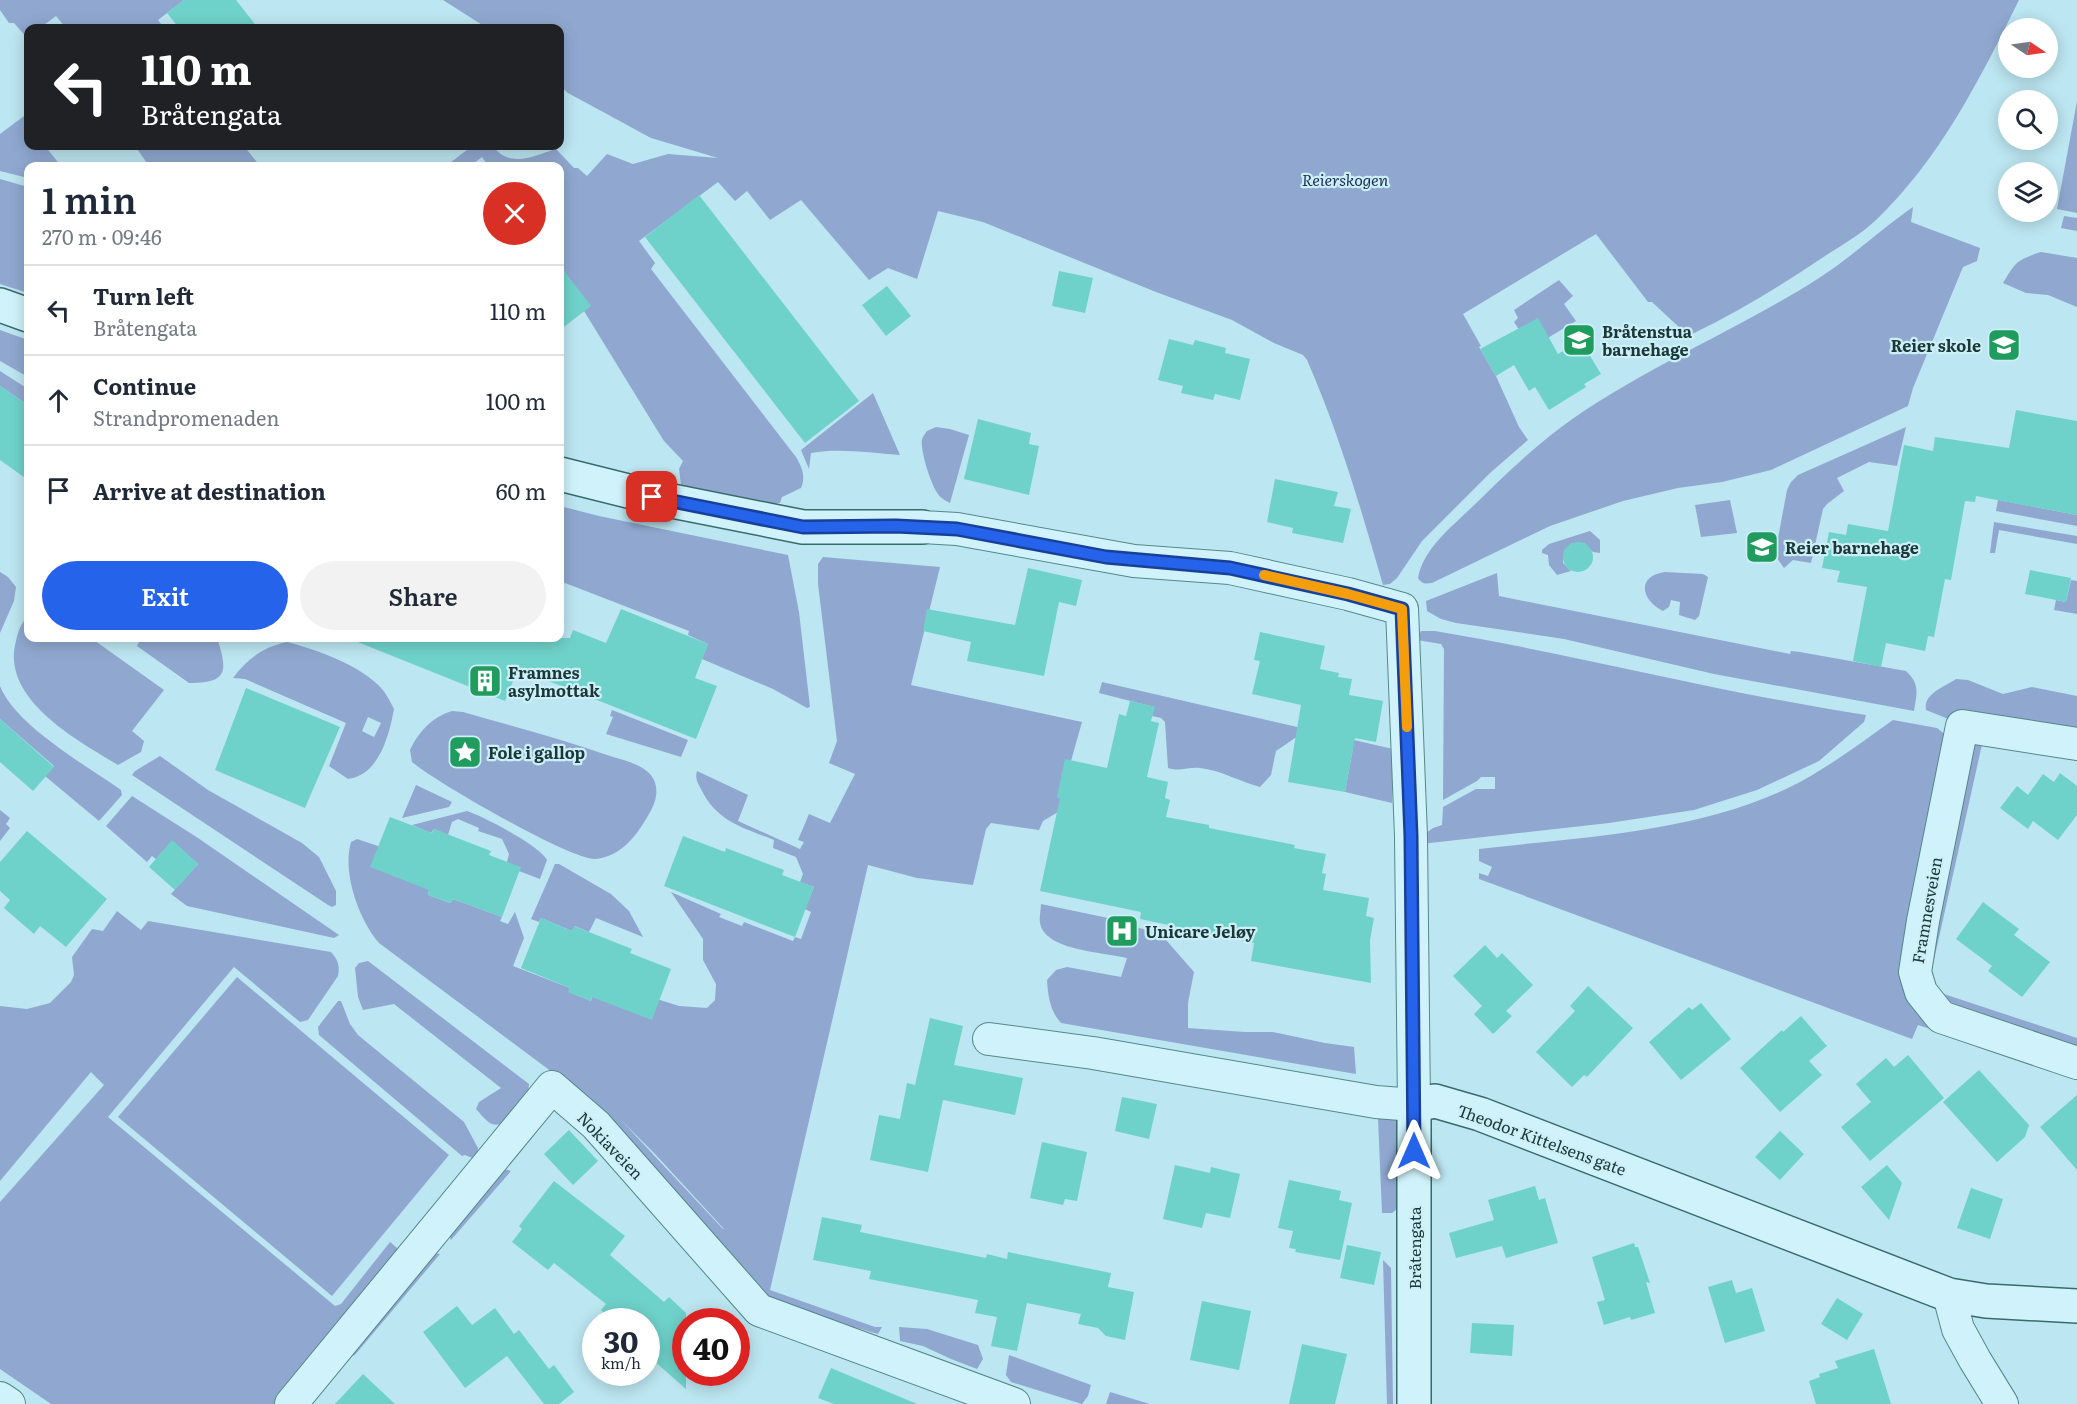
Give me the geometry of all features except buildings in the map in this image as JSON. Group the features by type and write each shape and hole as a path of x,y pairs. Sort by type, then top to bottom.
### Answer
{"street":[{"path":"0,305 24,314"},
{"path":"564,475 652,497 803,527 922,527"},
{"name":"Bråtengata","path":"922,527 957,529 1134,561 1230,568 1348,594 1402,609 1411,836 1414,1404"},
{"name":"Framnesveien","path":"2077,744 1962,726 1915,972 1921,992 1941,1017 2077,1063"},
{"name":"Theodor Kittelsens gate","path":"989,1039 1093,1053 1376,1102 1414,1105 1435,1101 1480,1114 1949,1295 1986,1301 2077,1306"},
{"name":"Nokiaveien","path":"291,1404 552,1087 596,1125 759,1310 1014,1404"},
{"path":"1949,1295 1958,1329 2002,1404"},
{"path":"0,1398 9,1404"}],"green space":[{"path":"0,0 184,0 158,20 161,24 63,24 56,16 45,24 24,24 24,34 14,23 9,23 0,10"},
{"name":"Reierskogen","path":"443,0 2019,0 2010,18 1998,18 1998,41 1957,117 1939,145 1898,197 1875,221 1856,236 1742,308 1692,334 1681,329 1652,302 1648,302 1596,234 1463,314 1496,376 1519,427 1528,440 1490,473 1422,541 1397,578 1390,584 1383,585 1339,443 1319,388 1303,355 1274,343 1232,320 983,222 938,211 917,279 888,268 869,280 801,200 770,220 747,191 735,201 718,182 639,241 655,263 651,269 796,457 802,468 803,476 801,488 782,497 780,503 767,505 681,485 679,469 683,461 664,441 584,311 590,306 564,271 564,162 486,162 482,157 475,162 451,162 467,150 497,150 507,157 522,159 557,150 574,168 578,168 587,176 607,154 633,164 668,154 718,158 651,138 568,93 564,90 564,24 481,24"},
{"path":"2077,101 2077,213 2058,209"},
{"path":"24,116 24,150 48,150 58,162 24,162 24,177 0,171 0,134"},
{"path":"138,150 247,150 257,162 146,162"},
{"path":"0,179 24,186 24,292 0,284"},
{"path":"1913,207 1911,222 1980,248 1977,261 1963,267 1913,388 1908,406 1771,470 1623,501 1550,526 1432,583 1419,580 1425,558 1445,532 1536,447 1560,428 1622,387 1787,298 1819,278"},
{"path":"2064,216 2077,218 2077,231 2061,228"},
{"path":"2041,252 2077,258 2077,307 2048,295 2026,293 2003,283 2018,262"},
{"path":"1559,280 1573,296 1564,304 1576,321 1531,348 1514,322 1518,318 1514,310"},
{"path":"0,330 24,339 24,375 0,361"},
{"path":"0,371 24,386 24,402 0,386"},
{"path":"873,393 900,455 844,451 811,453 809,469 801,450"},
{"path":"936,427 969,435 950,503 936,491 922,450 923,437 927,431"},
{"path":"1906,427 1897,466 1869,462 1837,478 1844,491 1823,509 1811,563 1793,560 1784,568 1777,558 1776,549 1787,490 1791,482 1798,475"},
{"path":"1730,500 1737,533 1701,537 1695,505"},
{"path":"1998,500 2077,515 2077,526 1996,511"},
{"path":"564,507 788,555 799,612 810,707 807,708 773,689 702,659 708,644 688,635 689,631 564,583"},
{"path":"1994,522 2077,536 2077,544 1999,530 1995,553 1990,553"},
{"path":"1590,531 1600,540 1600,553 1593,552 1584,543 1572,543 1564,551 1563,563 1571,571 1557,575 1549,565 1548,555 1542,553 1542,550 1549,544"},
{"path":"823,557 940,567 911,685 1082,722 1071,761 1057,797 1070,800 1058,812 1043,821 1039,830 991,823 986,829 973,885 917,878 868,865 770,1290 875,1327 882,1327 878,1334 801,1311 758,1290 556,1075 379,943 359,909 349,868 351,842 357,839 378,846 429,890 428,895 450,903 453,899 502,917 500,921 508,924 515,912 524,938 513,966 570,988 569,992 591,1001 592,997 660,1000 679,1006 707,1008 715,1000 716,984 703,960 703,939 671,892 721,914 719,917 742,926 744,922 793,941 795,937 801,939 811,912 805,909 814,887 800,882 803,874 796,857 773,848 774,840 741,827 715,809 698,784 697,771 748,795 738,821 800,849 804,842 798,840 809,814 830,823 855,774 829,763 837,741 818,584 818,564","holes":["621,1120 655,1154 724,1229"]},
{"path":"0,572 8,577 16,587 14,601 0,633"},
{"path":"1665,572 1703,574 1708,577 1699,616 1695,620 1679,615 1680,602 1671,600 1669,607 1663,611 1646,595 1646,583 1649,578"},
{"path":"1497,573 1499,596 1790,654 1791,651 1800,652 1906,671 1914,680 1916,689 1914,711 1714,674 1564,639 1456,623 1441,619 1427,611 1426,601"},
{"path":"2071,580 2077,581 2077,614 2054,610 2056,600 2066,602"},
{"path":"24,622 24,642 97,642 164,690 132,731 144,741 141,752 118,765 63,730 30,699 19,681 14,662 16,641"},
{"path":"1421,631 1435,631 1543,651 1758,696 1866,715 1864,722 1819,761 1757,790 1694,810 1609,823 1421,844 1422,836 1442,825 1443,807 1476,789 1495,789 1495,777 1481,777 1443,800 1444,649 1441,644 1417,640"},
{"path":"139,642 218,642 223,659 222,673 211,681 189,683 137,646"},
{"path":"287,642 312,649 363,673 384,691 394,709 381,753 368,770 359,776 348,779 329,766 346,723 245,679 233,678 256,655 270,647","holes":["368,717 381,723 374,737 362,731"]},
{"path":"1956,679 1968,680 2003,694 2032,687 2077,696 2077,734 1964,722 1926,710 1926,704 1931,695"},
{"path":"1102,682 1393,749 1392,803 1345,792 1353,748 1295,738 1276,751 1271,775 1260,787 1208,769 1168,768 1165,722 1161,718 1152,716 1154,707 1099,693"},
{"path":"0,686 8,701 36,730 121,790 122,795 99,821 45,776 54,766 0,719"},
{"path":"612,710 688,740 681,757 606,734 613,717 610,716"},
{"path":"452,711 463,712 553,738 639,766 648,772 655,782 656,798 652,809 628,843 614,854 596,859 582,856 533,834 474,802 412,762 410,750 422,731 438,717"},
{"path":"1893,720 1937,728 1948,737 1911,995 2077,1068 2077,1078 1918,1025 1912,1039 1479,879 1479,873 1488,876 1492,867 1479,861 1479,849 1636,831 1713,815 1750,804 1814,774"},
{"path":"1983,740 1932,969 1927,967 1969,749"},
{"path":"160,756 208,790 302,843 319,857 336,891 336,905 332,907 328,905 132,775"},
{"path":"416,785 452,802 449,807 402,818"},
{"path":"132,796 198,838 339,935 334,938 187,906 171,894 198,864 172,841 156,859 152,856 147,862 106,826"},
{"path":"0,810 10,818 6,824 10,828 0,841"},
{"path":"467,811 510,832 542,854 547,860 540,879 519,871 507,862 509,854 502,839 478,831 479,828 458,819 452,822 448,835 434,829 431,833 412,825"},
{"path":"555,864 559,864 611,894 629,911 643,937 596,918 589,932 575,926 572,931 541,918 539,922 531,919"},
{"path":"1041,904 1132,923 1139,928 1160,933 1194,972 1188,1003 1188,1028 1273,1032 1354,1047 1356,1074 1061,1023 1052,1008 1047,986 1047,980 1056,970 1067,967 1121,977 1127,958 1077,949 1052,939 1044,932 1040,923"},
{"path":"117,911 141,930 148,921 331,952 338,963 338,976 308,1020 300,1022 234,967 108,1117 335,1306 341,1304 390,1242 402,1252 275,1404 51,1404 0,1369 0,1202 104,1085 91,1072 0,1181 0,1006 27,1009 50,1003 71,982 74,975 72,957 92,929 103,931"},
{"path":"368,961 529,1084 528,1099 511,1117 495,1125 486,1120 476,1109 479,1102 501,1088 394,1004 363,1010 358,997 355,968 359,963"},
{"path":"237,977 449,1155 332,1296 118,1117"},
{"path":"1944,994 2077,1038 2077,1048 1954,1007"},
{"path":"338,1001 341,1001 350,1024 358,1035 464,1122 478,1148 477,1160 462,1156 319,1035 318,1027"},
{"path":"1378,1118 1395,1119 1397,1126 1398,1208 1392,1213 1382,1213"},
{"path":"499,1167 511,1171 451,1240 449,1235"},
{"path":"429,1252 440,1254 354,1356 351,1350"},
{"path":"1383,1260 1391,1268 1393,1404 1387,1404"},
{"path":"899,1327 927,1329 978,1345 983,1359 977,1369 923,1346 900,1341"},
{"path":"1009,1355 1091,1385 1088,1396 1082,1404 1011,1382 1006,1375"},
{"path":"1110,1392 1150,1404 1106,1404"}],"slow traffic":[{"path":"1264,575 1402,609 1407,727"}],"place":[{"name":"Bråtenstua barnehage","path":"1579,340"},
{"name":"Reier skole","path":"2004,345"},
{"name":"Reier barnehage","path":"1762,547"},
{"name":"Framnes asylmottak","path":"485,681"},
{"name":"Fole i gallop","path":"465,752"},
{"name":"Unicare Jeløy","path":"1122,931"}],"route":[{"path":"652,497 803,527 896,526 957,529 1134,561 1230,568 1348,594 1402,609 1411,836 1414,1151"}]}
